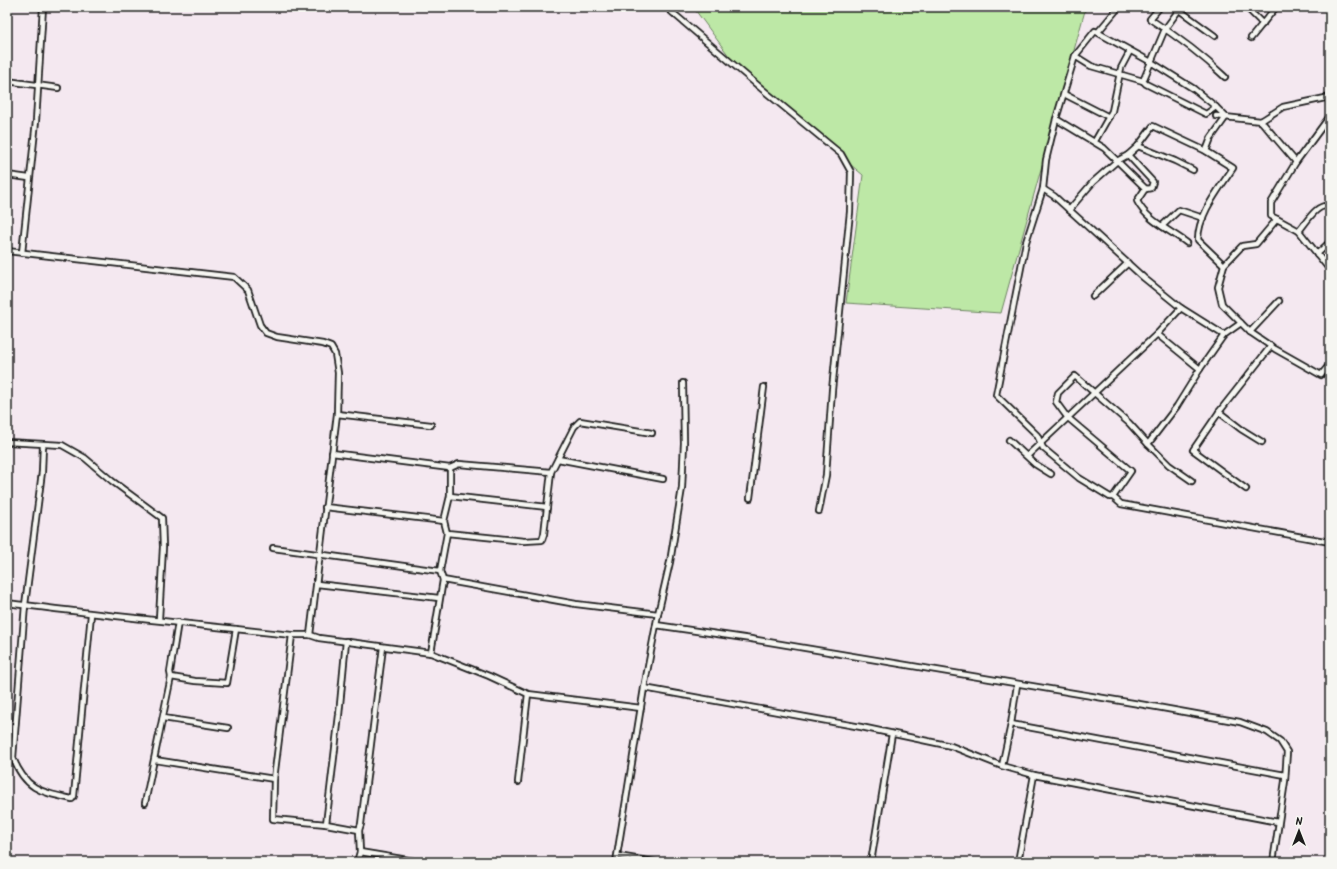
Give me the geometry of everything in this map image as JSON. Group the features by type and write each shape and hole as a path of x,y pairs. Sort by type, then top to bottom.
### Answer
{"street":[{"path":"22,253 36,121 37,85 43,7"},
{"path":"666,7 840,154 851,172 850,212 832,390 826,475 819,511"},
{"path":"1120,7 1098,32 1095,31 1075,56 1056,119 1046,160 1043,189 1026,242 996,395 1037,435 1043,448 1080,478 1110,498 1113,498 1120,504 1330,542"},
{"path":"1160,7 1150,19 1201,54 1225,77"},
{"path":"1246,7 1263,24"},
{"path":"1251,38 1276,7"},
{"path":"1143,81 1165,29 1178,8 1215,36"},
{"path":"1098,32 1151,62 1194,89 1226,117"},
{"path":"1095,141 1109,117 1114,104 1121,68 1130,51"},
{"path":"1075,56 1091,66 1143,81 1206,114 1216,107"},
{"path":"7,82 58,88"},
{"path":"1064,94 1109,117"},
{"path":"1216,116 1261,121 1283,107 1330,97"},
{"path":"1330,116 1296,162 1271,203 1271,216 1299,231 1330,270"},
{"path":"1206,151 1210,138 1226,117"},
{"path":"1056,119 1095,141 1145,188 1151,188 1153,182 1128,155"},
{"path":"1261,121 1296,162"},
{"path":"1068,210 1093,182 1117,161 1128,155 1138,146 1153,126 1206,151 1233,168 1203,218 1198,240 1224,265"},
{"path":"1138,146 1193,170"},
{"path":"7,175 29,178"},
{"path":"1145,188 1137,201 1145,212 1187,243"},
{"path":"1043,189 1054,196 1128,263 1181,308 1224,335"},
{"path":"1299,231 1317,210 1323,206 1330,207"},
{"path":"1162,226 1179,210 1203,218"},
{"path":"1277,219 1256,244 1242,246 1224,265 1218,287 1222,304 1250,332 1321,376 1330,364"},
{"path":"1317,254 1330,242"},
{"path":"7,251 234,277 248,290 260,325 266,333 277,338 323,344 331,347 335,354 338,373 337,414 310,635"},
{"path":"1093,296 1128,263"},
{"path":"1250,332 1279,301"},
{"path":"1027,456 1040,442 1157,334 1181,308"},
{"path":"1148,444 1177,406 1200,369 1224,335 1241,323"},
{"path":"1157,334 1200,369"},
{"path":"1246,489 1193,450 1219,412 1271,346"},
{"path":"1113,498 1131,471 1067,417 1058,406 1056,398 1058,393 1075,376 1129,423 1169,465 1192,481"},
{"path":"616,862 640,708 658,614 670,562 682,488 684,443 683,382"},
{"path":"750,498 764,388"},
{"path":"1219,412 1241,429 1262,442"},
{"path":"337,414 430,425"},
{"path":"447,533 539,541 542,540 551,472 574,427 580,421 652,433"},
{"path":"1009,440 1035,464 1051,474"},
{"path":"7,442 43,445 62,444 85,458 112,482 162,518 163,546 159,619"},
{"path":"43,445 42,472 25,605 13,758 19,774 29,785 49,794 72,799 74,796 91,614"},
{"path":"332,453 450,468 459,464 551,472"},
{"path":"558,459 663,479"},
{"path":"431,653 438,598 443,580 440,571 447,533 444,521 450,496 450,468"},
{"path":"450,496 547,507"},
{"path":"325,508 444,521"},
{"path":"273,548 440,571"},
{"path":"443,580 576,604 658,614"},
{"path":"317,584 438,598"},
{"path":"7,603 91,614 159,619 292,635 310,635 319,638 383,647 397,647 431,653 489,676 528,694 640,708"},
{"path":"145,803 171,676 170,672 178,622"},
{"path":"656,625 752,639 1240,722 1267,732 1280,741 1287,752 1273,862"},
{"path":"171,676 196,681 227,683 236,629"},
{"path":"292,635 274,779 273,819 326,824 359,830"},
{"path":"326,824 346,641"},
{"path":"357,862 360,852 359,830 361,824 383,647"},
{"path":"1002,766 1011,724 1017,685"},
{"path":"644,688 951,746 1002,766 1034,775 1278,822"},
{"path":"518,782 528,694"},
{"path":"163,718 228,728"},
{"path":"1011,724 1285,775"},
{"path":"872,862 892,734"},
{"path":"155,760 274,779"},
{"path":"1018,862 1034,775"},
{"path":"360,852 403,861 420,862"},
{"path":"618,856 654,862"}],"green space":[{"path":"693,7 1086,7 1001,313 846,303 863,175 743,75"}]}
